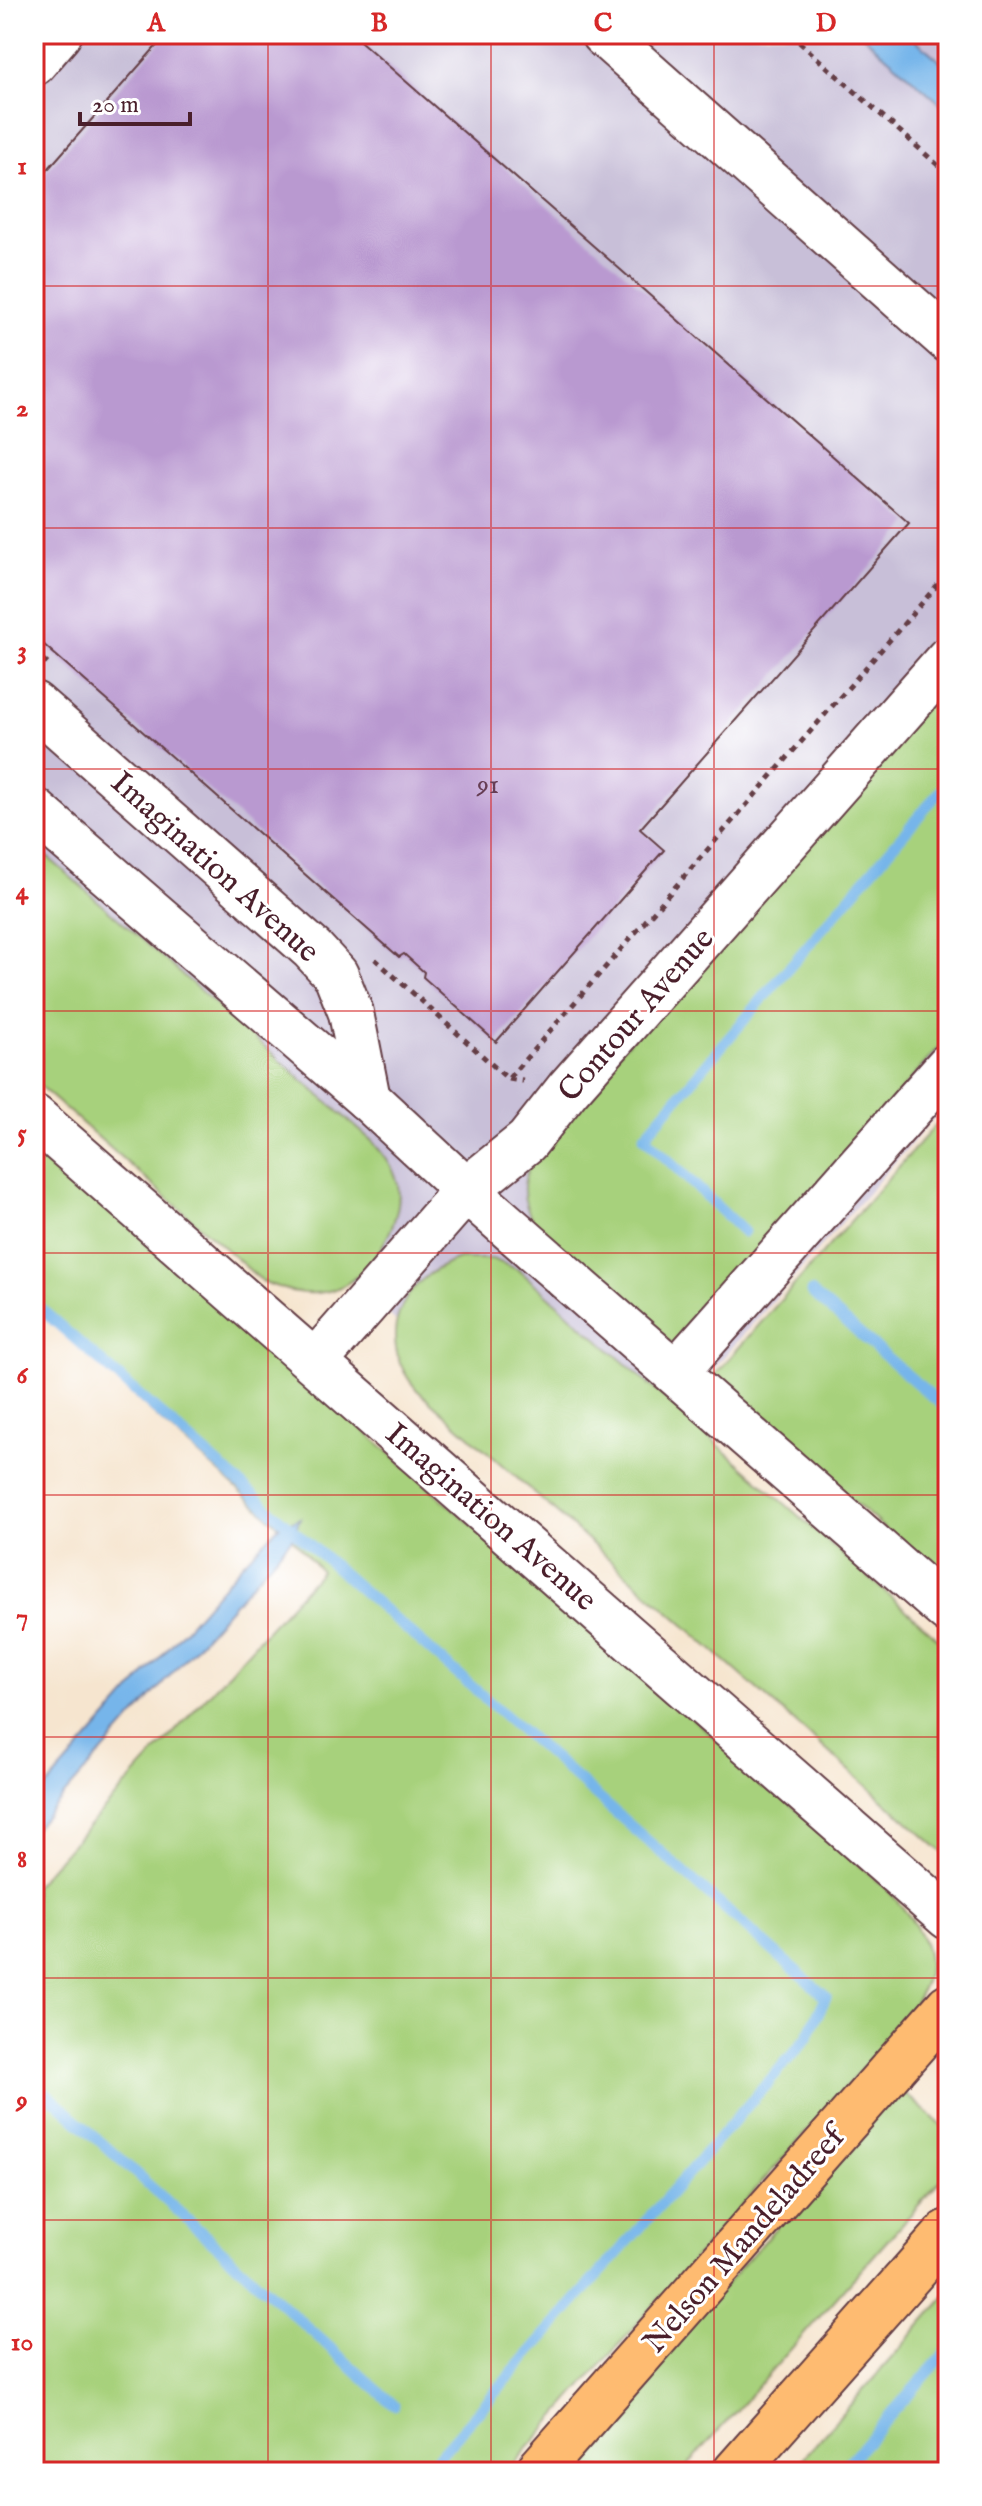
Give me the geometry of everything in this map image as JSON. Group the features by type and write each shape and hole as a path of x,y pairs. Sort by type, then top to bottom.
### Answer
{"main road":[{"name":"Nelson Mandeladreef","path":"537,2472 948,2006"},
{"path":"735,2472 948,2232"}],"street":[{"path":"34,63 59,34"},
{"path":"603,34 948,340"},
{"name":"Contour Avenue","path":"315,1362 466,1190 527,1141 568,1089 948,659"},
{"name":"Imagination Avenue","path":"34,704 312,949 336,975 351,1013 368,1099"},
{"path":"34,810 368,1099 466,1190 948,1611"},
{"path":"676,1372 948,1066"},
{"name":"Imagination Avenue","path":"34,1117 948,1917"}],"path":[{"path":"790,34 948,174"},
{"path":"508,1079 948,573"}],"shaded area":[{"path":"34,34 948,34 948,1102 597,1501 34,997"}],"green space":[{"path":"948,679 948,1037 676,1348 534,1223 525,1203 524,1185 536,1147"},
{"path":"34,845 372,1141 386,1158 396,1177 398,1208 386,1240 365,1269 353,1279 320,1293 291,1291 262,1281 34,1081"},
{"path":"948,1111 948,1584 712,1378"},
{"path":"34,1141 887,1889 904,1909 925,1945 928,1971 902,2023 507,2472 34,2472 34,1886 321,1571 292,1538 299,1519 279,1526 34,1307"},
{"path":"459,1259 492,1259 519,1270 948,1647 948,1857 417,1390 404,1371 397,1351 395,1332 399,1313 421,1281 438,1268"},
{"path":"899,2088 948,2131 948,2172 682,2472 560,2472"},
{"path":"948,2294 948,2472 791,2472"}],"water":[{"path":"861,34 909,34 948,68 948,110"},
{"path":"300,1518 292,1538 34,1829 34,1801 243,1563 279,1526"}],"building":[{"path":"167,34 352,34 909,523 640,829 664,850 496,1042 423,977 424,972 404,954 399,957 34,636 34,185"}],"waterway":[{"path":"744,1232 644,1137 948,782"},
{"path":"811,1292 948,1410"},
{"path":"34,1303 826,1997 807,2038 425,2472"},
{"path":"34,2082 394,2405"},
{"path":"840,2472 948,2350"}]}
